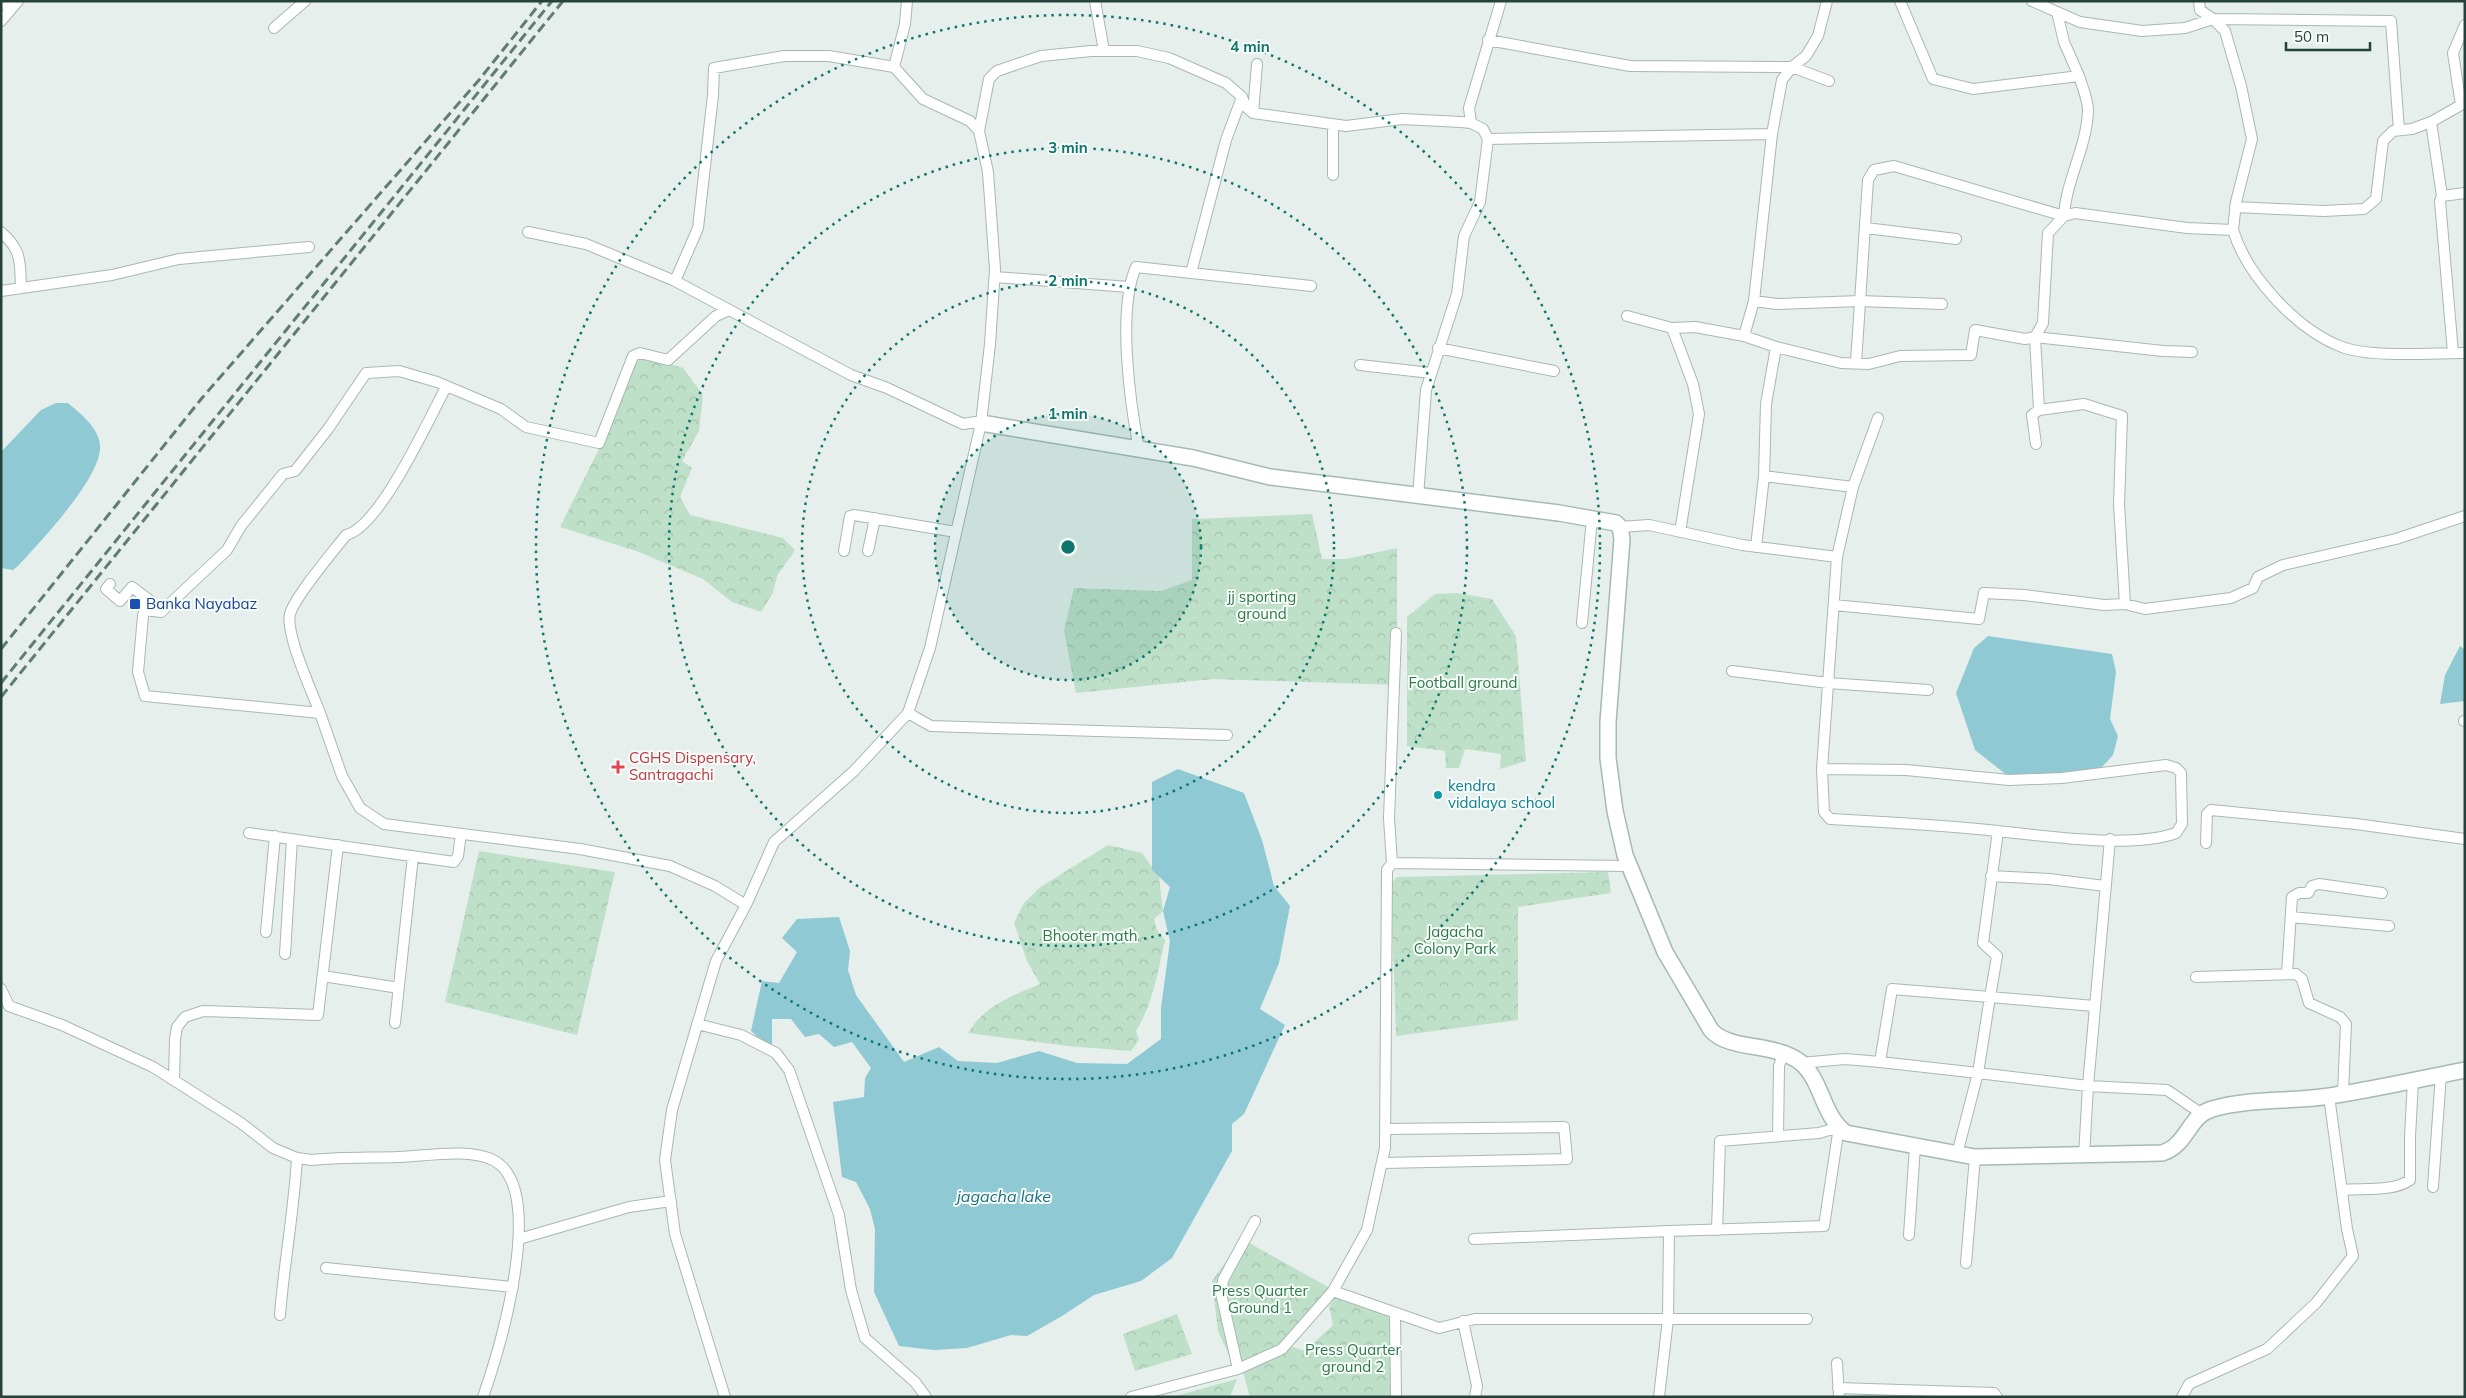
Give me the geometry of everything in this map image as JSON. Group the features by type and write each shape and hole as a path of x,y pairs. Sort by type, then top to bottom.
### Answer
{"main road":[{"path":"982,422 1194,458 1270,477 1592,518 1611,521 1620,527 1622,539 1608,722 1608,758 1615,811 1629,866 1665,952 1717,1037 1726,1041 1758,1046 1801,1062 1808,1071 1839,1128 1854,1135 1975,1157 2162,1153 2178,1146 2202,1114 2222,1107 2336,1095 2465,1070"}],"street":[{"path":"1,21 18,1"},
{"path":"274,28 305,1"},
{"path":"894,67 905,24 907,1"},
{"path":"1095,1 1104,51"},
{"path":"1471,123 1469,108 1501,1"},
{"path":"1744,336 1754,301 1772,134 1782,80 1792,66 1806,56 1818,36 1827,1"},
{"path":"1900,1 1933,78 1972,89 2079,76"},
{"path":"2032,1 2080,22 2142,31 2186,28 2213,19 2391,21 2399,130"},
{"path":"2199,1 2200,10 2225,31 2241,86 2252,139 2235,207 2233,230 2238,248 2266,292 2313,332 2343,348 2375,352 2465,352"},
{"path":"1,3 7,6 9,12"},
{"path":"2057,12 2064,42 2079,76 2088,109 2080,158 2065,202 2064,216"},
{"path":"2235,207 2323,212 2364,209 2376,199 2383,142 2393,131 2412,129 2431,122 2463,104 2453,53 2465,24"},
{"path":"1488,40 1630,66 1792,66 1829,81"},
{"path":"725,1397 675,1234 665,1160 672,1110 716,961 746,905 774,842 854,771 908,714 930,648 982,422 995,277 988,172 979,131 989,79 997,71 1041,56 1104,51 1137,51 1169,58 1226,83 1242,96 1246,107 1253,113 1346,126 1402,119 1471,123 1483,129 1488,139 1480,202 1464,236 1457,294 1426,390 1418,497"},
{"path":"674,281 698,228 713,94 714,68 784,56 829,56 894,67 923,98 970,120 979,131"},
{"path":"1253,113 1257,64"},
{"path":"1191,273 1226,140 1242,96"},
{"path":"2431,122 2442,196 2440,201 2452,353"},
{"path":"1333,125 1333,175"},
{"path":"1488,139 1772,134"},
{"path":"1856,364 1868,180 1874,170 1894,166 2064,216"},
{"path":"2442,196 2465,193"},
{"path":"2039,410 2035,337 2043,323 2048,233 2064,216 2075,212 2187,228 2233,230"},
{"path":"1866,228 1956,239"},
{"path":"1,232 13,242 19,254 21,288"},
{"path":"528,232 586,244 674,281 851,375 887,388 963,424 982,422"},
{"path":"1,291 112,275 180,259 309,247"},
{"path":"1139,450 1131,406 1126,308 1136,267 1311,286"},
{"path":"995,277 1130,287"},
{"path":"1754,301 1778,304 1860,301 1942,304"},
{"path":"145,610 161,612 226,550 241,526 283,474 296,471 366,374 399,370 446,386 501,409 526,427 599,443 633,356 640,353 668,360 716,316 729,310"},
{"path":"1627,316 1672,328 1695,326 1744,336 1810,357 1856,364 1869,364 1900,356 1972,355 1975,330 2025,339 2035,337 2163,351 2192,352"},
{"path":"1672,328 1692,384 1699,414 1680,532"},
{"path":"1756,547 1764,476 1766,404 1776,347"},
{"path":"1438,348 1554,370"},
{"path":"1360,364 1431,372"},
{"path":"446,386 386,498 364,524 353,533 346,535 299,598 290,614 290,631 342,776 360,808 384,824 580,849 670,866 715,886 746,905"},
{"path":"2036,444 2032,415 2039,410 2084,404 2122,416 2119,504 2125,604"},
{"path":"1822,769 1906,770 2009,780 2062,778 2166,765 2176,768 2181,773 2182,824 2176,833 2158,839 2042,837 1998,831 1830,819 1824,812 1822,769 1837,557 1853,487 1878,418"},
{"path":"1764,476 1853,487"},
{"path":"844,551 850,516 875,518 956,532"},
{"path":"1834,605 1979,619 1984,593 2024,595 2104,605 2125,604 2146,609 2231,598 2253,588 2258,577 2283,565 2396,539 2465,516"},
{"path":"868,551 875,518"},
{"path":"1582,623 1592,518"},
{"path":"1620,527 1649,525 1756,547 1837,557"},
{"path":"110,584 106,589 120,601 132,587 148,600 145,610 138,672 145,696 320,713"},
{"path":"1131,1397 1238,1368 1282,1349 1333,1292 1367,1230 1385,1148 1387,870 1392,863 1389,818 1396,633"},
{"path":"1732,671 1828,683 1928,690"},
{"path":"908,714 931,726 1226,734"},
{"path":"2206,843 2207,814 2211,810 2356,824 2465,839"},
{"path":"1957,1154 1978,1072 1997,956 1983,943 1998,831"},
{"path":"249,833 454,862 458,856 461,834"},
{"path":"266,932 275,836"},
{"path":"285,954 292,839"},
{"path":"2084,1156 2094,1006 2110,839"},
{"path":"174,1079 177,1027 185,1017 203,1011 318,1015 338,845"},
{"path":"395,1023 413,856"},
{"path":"1392,863 1629,866"},
{"path":"1991,876 2049,879 2106,886"},
{"path":"2287,974 2292,897 2299,892 2308,893 2312,886 2319,884 2382,893"},
{"path":"2291,917 2389,926"},
{"path":"2182,1397 2189,1384 2266,1348 2316,1303 2353,1256 2342,1190 2336,1095 2346,1024 2340,1017 2309,1003 2302,979 2296,974 2196,977"},
{"path":"323,976 398,988"},
{"path":"1,989 9,1006 62,1025 174,1079 241,1123 273,1148 297,1158 312,1160 450,1154 492,1159 502,1165 511,1179 517,1207 519,1239 513,1287 483,1397"},
{"path":"1880,1062 1892,989 2094,1006"},
{"path":"697,1024 741,1035 776,1052 789,1070 839,1215 851,1290 865,1338 915,1382 926,1397"},
{"path":"1778,1136 1778,1066 1783,1054"},
{"path":"1801,1062 1844,1059 1978,1072 2088,1086 2167,1090 2202,1114"},
{"path":"2433,1187 2441,1074"},
{"path":"2342,1190 2393,1186 2404,1184 2410,1180 2413,1080"},
{"path":"1382,1163 1567,1159 1564,1127 1385,1129"},
{"path":"1474,1239 1669,1231 1717,1230 1824,1226 1839,1128 1820,1133 1720,1141 1717,1230"},
{"path":"1909,1235 1915,1147"},
{"path":"1966,1263 1975,1157"},
{"path":"280,1315 284,1263 294,1206 297,1158"},
{"path":"519,1239 629,1208 671,1201"},
{"path":"1238,1368 1220,1293 1223,1280 1255,1221"},
{"path":"1659,1397 1668,1319 1669,1231"},
{"path":"326,1268 513,1287"},
{"path":"1333,1292 1439,1328 1475,1319 1807,1319"},
{"path":"1395,1313 1396,1397"},
{"path":"1464,1322 1477,1386 1476,1397"},
{"path":"1837,1364 1838,1392 1994,1393 1997,1397"}],"green space":[{"path":"636,353 683,368 703,395 699,431 682,461 692,468 680,497 690,515 783,538 795,550 777,576 773,593 761,612 732,602 703,579 639,552 560,527 611,425"},
{"name":"jj sporting ground","path":"1312,514 1322,559 1346,559 1397,548 1397,685 1213,679 1076,693 1064,631 1074,588 1161,591 1192,580 1192,519"},
{"name":"Football ground","path":"1457,593 1492,599 1516,636 1526,761 1500,769 1501,754 1465,749 1459,768 1446,768 1445,751 1407,746 1407,617 1435,594"},
{"name":"Bhooter math","path":"1108,845 1142,853 1159,877 1163,911 1154,919 1157,930 1165,940 1157,975 1147,1010 1136,1031 1139,1040 1131,1051 1067,1046 968,1033 975,1023 991,1008 1040,984 1027,961 1014,923 1024,903 1039,888"},
{"path":"479,851 615,872 577,1035 445,1002"},
{"name":"Jagacha Colony Park","path":"1608,872 1611,893 1518,907 1518,1020 1396,1036 1392,914 1389,886 1397,877"},
{"name":"Press Quarter Ground 1","path":"1242,1239 1330,1288 1278,1346 1234,1366 1218,1331 1212,1281"},
{"name":"Press Quarter ground 2","path":"1335,1298 1391,1317 1391,1397 1250,1397 1243,1372 1293,1347 1305,1351 1333,1325 1329,1306"},
{"path":"1177,1314 1192,1354 1135,1371 1123,1334"},
{"path":"1237,1379 1230,1397 1172,1397"}],"water":[{"path":"56,403 68,403 93,427 100,445 98,458 92,474 81,491 41,541 13,570 1,568 1,452 41,410"},
{"path":"1988,636 2112,654 2116,672 2110,719 2118,736 2113,755 2103,766 2059,776 2008,776 1975,750 1956,693 1974,648"},
{"path":"2460,646 2465,650 2465,701 2440,704 2445,675"},
{"name":"jagacha lake","path":"1178,769 1244,793 1262,840 1274,886 1290,906 1279,963 1260,1009 1285,1025 1244,1114 1232,1124 1232,1151 1172,1258 1141,1281 1094,1295 1027,1336 1011,1335 967,1348 934,1350 899,1346 874,1292 875,1229 870,1209 856,1182 842,1177 833,1102 864,1097 865,1078 871,1068 852,1042 834,1047 819,1034 805,1037 791,1019 772,1019 772,1050 751,1031 762,981 779,983 797,952 782,938 797,919 839,917 850,951 848,970 856,995 904,1062 939,1047 958,1061 997,1063 1039,1051 1077,1063 1127,1064 1161,1039 1161,1008 1170,941 1163,911 1170,887 1152,870 1152,782"}],"railway":[{"path":"1,649 202,398 479,80 542,1"},
{"path":"1,683 552,1"},
{"path":"1,697 563,1"}],"place":[{"name":"Banka Nayabaz","path":"135,604"},
{"name":"CGHS Dispensary, Santragachi","path":"618,767"},
{"name":"kendra vidalaya school","path":"1438,795"}]}
